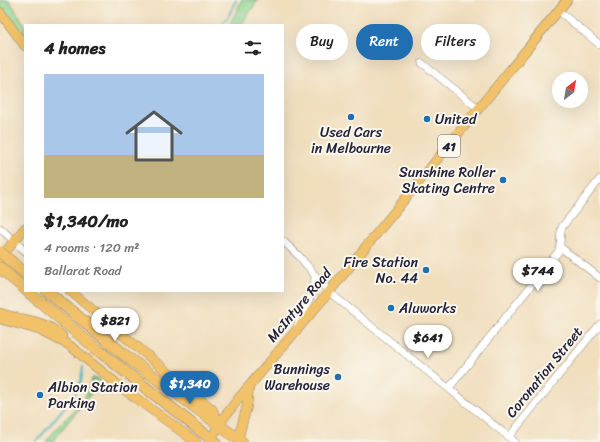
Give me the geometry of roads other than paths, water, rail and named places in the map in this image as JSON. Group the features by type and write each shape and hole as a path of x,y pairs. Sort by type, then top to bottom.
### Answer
{"highway":[{"path":"0,252 24,272"},
{"path":"2,270 24,288"},
{"path":"28,292 209,440"},
{"path":"48,292 126,356 240,440"}],"main road":[{"name":"McIntyre Road","path":"219,424 329,292 567,0"},
{"path":"0,12 24,45"},
{"path":"0,258 24,229"},
{"path":"71,292 212,409 219,424"},
{"path":"0,313 34,320 45,330 69,345 142,403 196,442"},
{"path":"0,319 45,330"},
{"path":"240,440 247,406 249,387"},
{"path":"142,403 151,392"},
{"path":"142,403 186,442"},
{"name":"41","path":"209,440 219,424"}],"street":[{"path":"559,11 600,45"},
{"path":"422,63 479,109"},
{"path":"449,388 553,258 560,247 560,233 562,226 600,179"},
{"path":"0,228 24,249"},
{"path":"284,242 299,256 329,292 515,442"},
{"path":"560,247 600,278"},
{"path":"293,335 314,289 315,276"},
{"name":"Coronation Street","path":"509,437 600,324"}],"waterway":[{"path":"223,24 236,0"},
{"path":"36,442 75,394 81,381 83,367"}],"place":[{"name":"Used Cars in Melbourne","path":"351,117"},
{"name":"United","path":"427,119"},
{"name":"Sunshine Roller Skating Centre","path":"503,180"},
{"name":"Fire Station No. 44","path":"426,270"},
{"name":"Aluworks","path":"391,308"},
{"name":"Bunnings Warehouse","path":"338,377"},
{"name":"Albion Station Parking","path":"40,395"}]}
